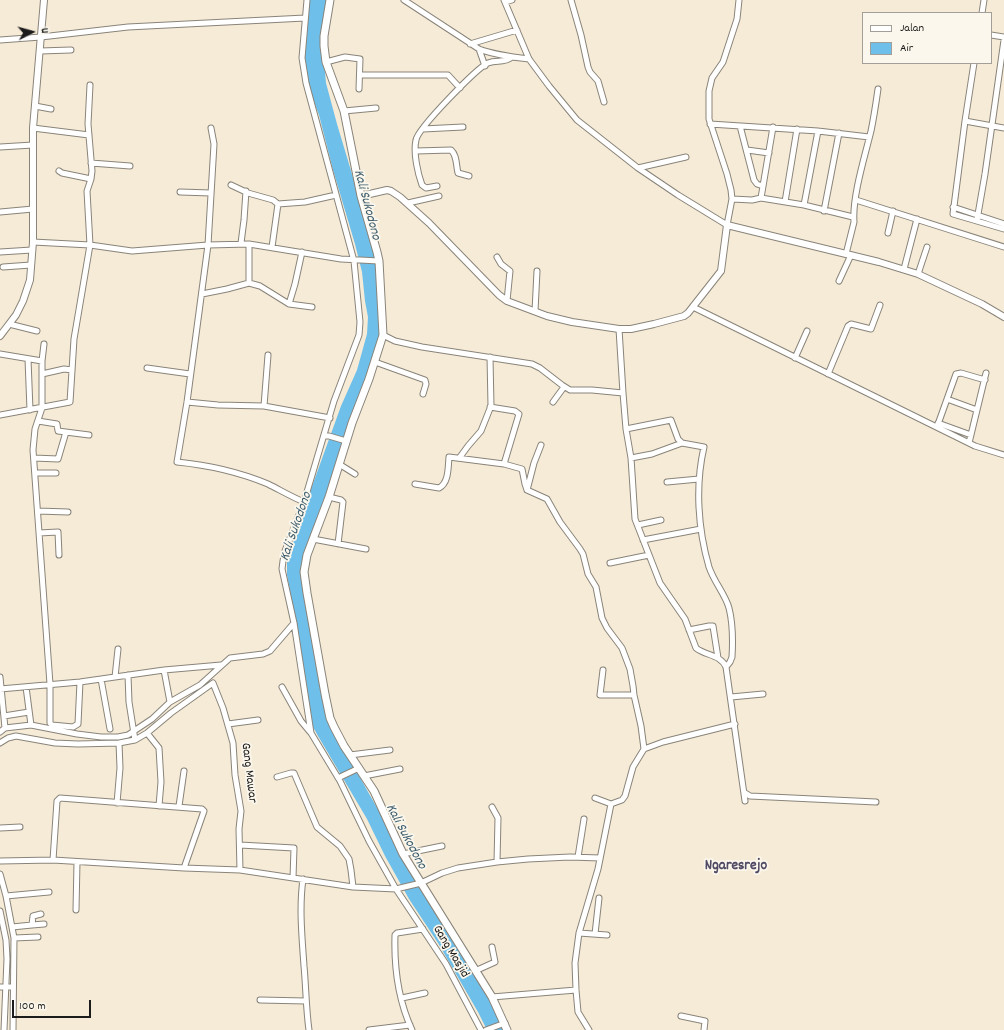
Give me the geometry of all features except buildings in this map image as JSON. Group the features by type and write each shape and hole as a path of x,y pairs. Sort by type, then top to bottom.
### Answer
{"main road":[{"path":"330,0 324,36 326,62 344,112 361,196 378,261 383,335 304,568 307,592 330,718 357,768 374,791 403,854 492,997 505,1025"}],"street":[{"path":"0,336 16,315 27,292 30,280 33,242 33,128 44,0"},
{"path":"307,0 302,58 303,65 306,83 336,195 356,261 360,322 359,334 334,401 326,436 304,502 285,551 282,564 295,627 311,733"},
{"path":"404,0 479,49 489,53 529,59"},
{"path":"512,0 505,1 529,59 559,98 577,120 662,185 727,225 849,255 918,274 982,304 1004,317"},
{"path":"571,0 588,67 590,72 598,81 604,102"},
{"path":"361,196 382,191 391,191 408,204 428,223 491,289 507,302 547,316 619,332 684,316 693,307 721,271 732,199 727,174 710,124 708,114 709,91 712,78 723,62 737,19 739,0"},
{"path":"982,12 984,0"},
{"path":"0,40 128,27 305,18"},
{"path":"470,44 517,30"},
{"path":"992,35 1004,36"},
{"path":"977,217 1004,40"},
{"path":"479,49 485,66"},
{"path":"40,51 71,50"},
{"path":"437,186 426,188 422,185 418,172 415,141 422,129 460,88 485,66 492,62 504,62 512,57"},
{"path":"326,62 345,58 358,58 360,60 360,89"},
{"path":"974,64 953,207 993,223 1004,225"},
{"path":"360,75 448,75 460,88"},
{"path":"0,415 70,402 74,339 90,245 87,191 91,179 88,124 90,85"},
{"path":"839,281 849,255 854,222 853,217 878,89"},
{"path":"35,106 51,109"},
{"path":"344,112 376,108"},
{"path":"965,121 1004,128"},
{"path":"710,124 773,127 869,137"},
{"path":"740,126 754,180 757,184 763,186"},
{"path":"761,198 773,127"},
{"path":"33,128 89,135"},
{"path":"212,128 214,144 208,245 187,402 177,462 201,464 230,472 266,484 304,502"},
{"path":"422,129 463,128"},
{"path":"785,202 797,129"},
{"path":"804,205 818,131"},
{"path":"824,211 839,133"},
{"path":"0,147 33,145"},
{"path":"416,151 451,150 453,151 455,157 458,173 469,176"},
{"path":"747,150 769,153"},
{"path":"638,168 686,157"},
{"path":"91,163 130,166"},
{"path":"60,171 62,173 91,179"},
{"path":"231,185 273,200 278,204 305,202 336,195"},
{"path":"241,243 246,191"},
{"path":"180,192 212,193"},
{"path":"408,204 439,196"},
{"path":"732,199 752,200 761,198 804,205 853,217"},
{"path":"856,200 1004,247"},
{"path":"272,247 278,204"},
{"path":"0,212 33,209"},
{"path":"888,233 893,211"},
{"path":"904,270 917,219"},
{"path":"33,242 90,245 132,251 241,243 356,261 378,261"},
{"path":"249,244 249,283"},
{"path":"918,274 927,247"},
{"path":"0,252 32,250"},
{"path":"289,304 302,252"},
{"path":"497,257 501,264 510,271 507,302"},
{"path":"3,267 31,265"},
{"path":"535,311 537,271"},
{"path":"202,294 249,283 260,286 289,304 312,307"},
{"path":"828,374 848,326 851,324 871,329 880,306"},
{"path":"693,307 828,374 937,425 969,443 985,450 1004,455"},
{"path":"9,324 37,331"},
{"path":"795,358 807,331"},
{"path":"619,332 626,429 631,458 635,519 660,582 683,615 696,648 723,661 726,667 745,797 876,802"},
{"path":"383,335 395,341 422,347 532,364 540,368 570,390 592,390 623,393"},
{"path":"44,344 42,361 42,408 35,429 34,458 50,684 50,723 52,725 77,726 79,721 80,682"},
{"path":"0,354 42,361"},
{"path":"264,406 268,355"},
{"path":"460,457 481,431 490,407 490,358"},
{"path":"28,359 30,410"},
{"path":"375,362 425,380 426,384 423,394"},
{"path":"147,368 190,374"},
{"path":"42,374 64,369 72,370"},
{"path":"937,425 956,374 961,373 985,380"},
{"path":"969,443 986,373"},
{"path":"553,402 564,387"},
{"path":"947,399 977,410"},
{"path":"187,402 218,405 264,406 330,418"},
{"path":"490,407 515,411 519,414 504,464"},
{"path":"626,429 670,420 678,438 682,443"},
{"path":"38,421 57,424 58,431 89,435"},
{"path":"937,425 971,435"},
{"path":"34,458 58,459 66,432"},
{"path":"326,436 346,441"},
{"path":"631,458 652,454 682,443 704,447 698,479 701,528 709,567 729,608 731,616 732,657 726,667"},
{"path":"527,490 534,463 541,445"},
{"path":"415,484 439,488 442,487 446,479 449,457 460,457 504,464 522,469 524,484 527,490 547,499 560,522 583,554 588,574 596,587 602,618 607,628 622,648 630,669 644,749"},
{"path":"339,464 355,474"},
{"path":"35,473 56,474"},
{"path":"667,482 698,479"},
{"path":"329,497 341,500 343,502 338,544"},
{"path":"38,512 68,512"},
{"path":"638,525 661,520"},
{"path":"643,540 701,528"},
{"path":"39,533 58,532 59,555"},
{"path":"313,539 366,549"},
{"path":"610,563 648,555"},
{"path":"689,630 713,626 718,658"},
{"path":"0,743 8,738 16,736 78,744 119,743 134,736 170,702 200,685 221,665 233,657 263,654 270,651 295,627"},
{"path":"115,677 118,648"},
{"path":"0,689 80,682 164,670 221,665"},
{"path":"164,670 170,702"},
{"path":"603,670 600,695 634,695"},
{"path":"128,675 129,702 134,736"},
{"path":"0,677 5,728"},
{"path":"101,679 110,730"},
{"name":"Gang Mawar","path":"147,733 213,682 233,743 235,775 242,811 239,829 240,870"},
{"path":"26,687 31,725"},
{"name":"Gang Masjid","path":"282,688 301,721 311,733 339,777 397,889 446,964 481,1030"},
{"path":"731,697 763,694"},
{"path":"4,716 29,712"},
{"path":"228,724 258,720"},
{"path":"595,798 611,804 622,800 625,796 633,767 644,749 663,742 735,724"},
{"path":"0,732 5,728 31,725 101,737 123,737 147,733 159,748 161,782 159,806"},
{"path":"117,803 120,768 119,743"},
{"path":"350,755 390,750"},
{"path":"339,777 357,768"},
{"path":"364,776 400,769"},
{"path":"179,806 184,770"},
{"path":"277,777 291,772 294,773 317,827 340,846 349,859 352,870 353,887"},
{"path":"53,860 58,799 179,806 202,809 204,810 184,868"},
{"path":"589,1030 578,1012 575,963 579,933 598,869 611,804"},
{"path":"492,807 498,818 497,862"},
{"path":"578,857 584,819"},
{"path":"0,828 20,827"},
{"path":"240,846 294,848 293,878"},
{"path":"403,854 442,846"},
{"path":"0,861 53,860 240,870 353,887 397,889 421,883 442,873 458,868 497,862 578,857 600,858"},
{"path":"76,910 77,862"},
{"path":"0,874 14,938 7,987 4,1030"},
{"path":"303,879 301,924 306,1001 310,1030"},
{"path":"6,896 49,892"},
{"path":"595,934 599,898"},
{"path":"0,911 6,940 7,959 11,966"},
{"path":"32,925 33,916 41,914"},
{"path":"12,927 44,924"},
{"path":"369,1030 411,1028 397,980 395,935 397,933 423,929"},
{"path":"579,933 607,935"},
{"path":"14,938 38,937"},
{"path":"475,970 495,962 492,947"},
{"path":"0,959 7,959"},
{"path":"7,987 13,1030"},
{"path":"492,997 576,990"},
{"path":"402,998 425,992"},
{"path":"260,1000 306,1001"},
{"path":"681,1016 705,1021 704,1030"},
{"path":"486,1030 505,1025"}],"water":[{"path":"309,0 327,0 322,40 326,83 376,254 381,337 312,533 303,570 330,721 385,822 497,1011 505,1030 487,1030 438,943 409,899 385,856 367,819 313,727 287,575 287,562 306,503 341,406 357,370 367,334 368,317 362,272 355,244 333,170 319,115 306,82 303,52"}],"district":[{"name":"Ngaresrejo","path":"736,867"}],"water label":[{"name":"Kali Sukodono","path":"366,205"},
{"name":"Kali Sukodono","path":"297,527"},
{"name":"Kali Sukodono","path":"405,837"}]}
